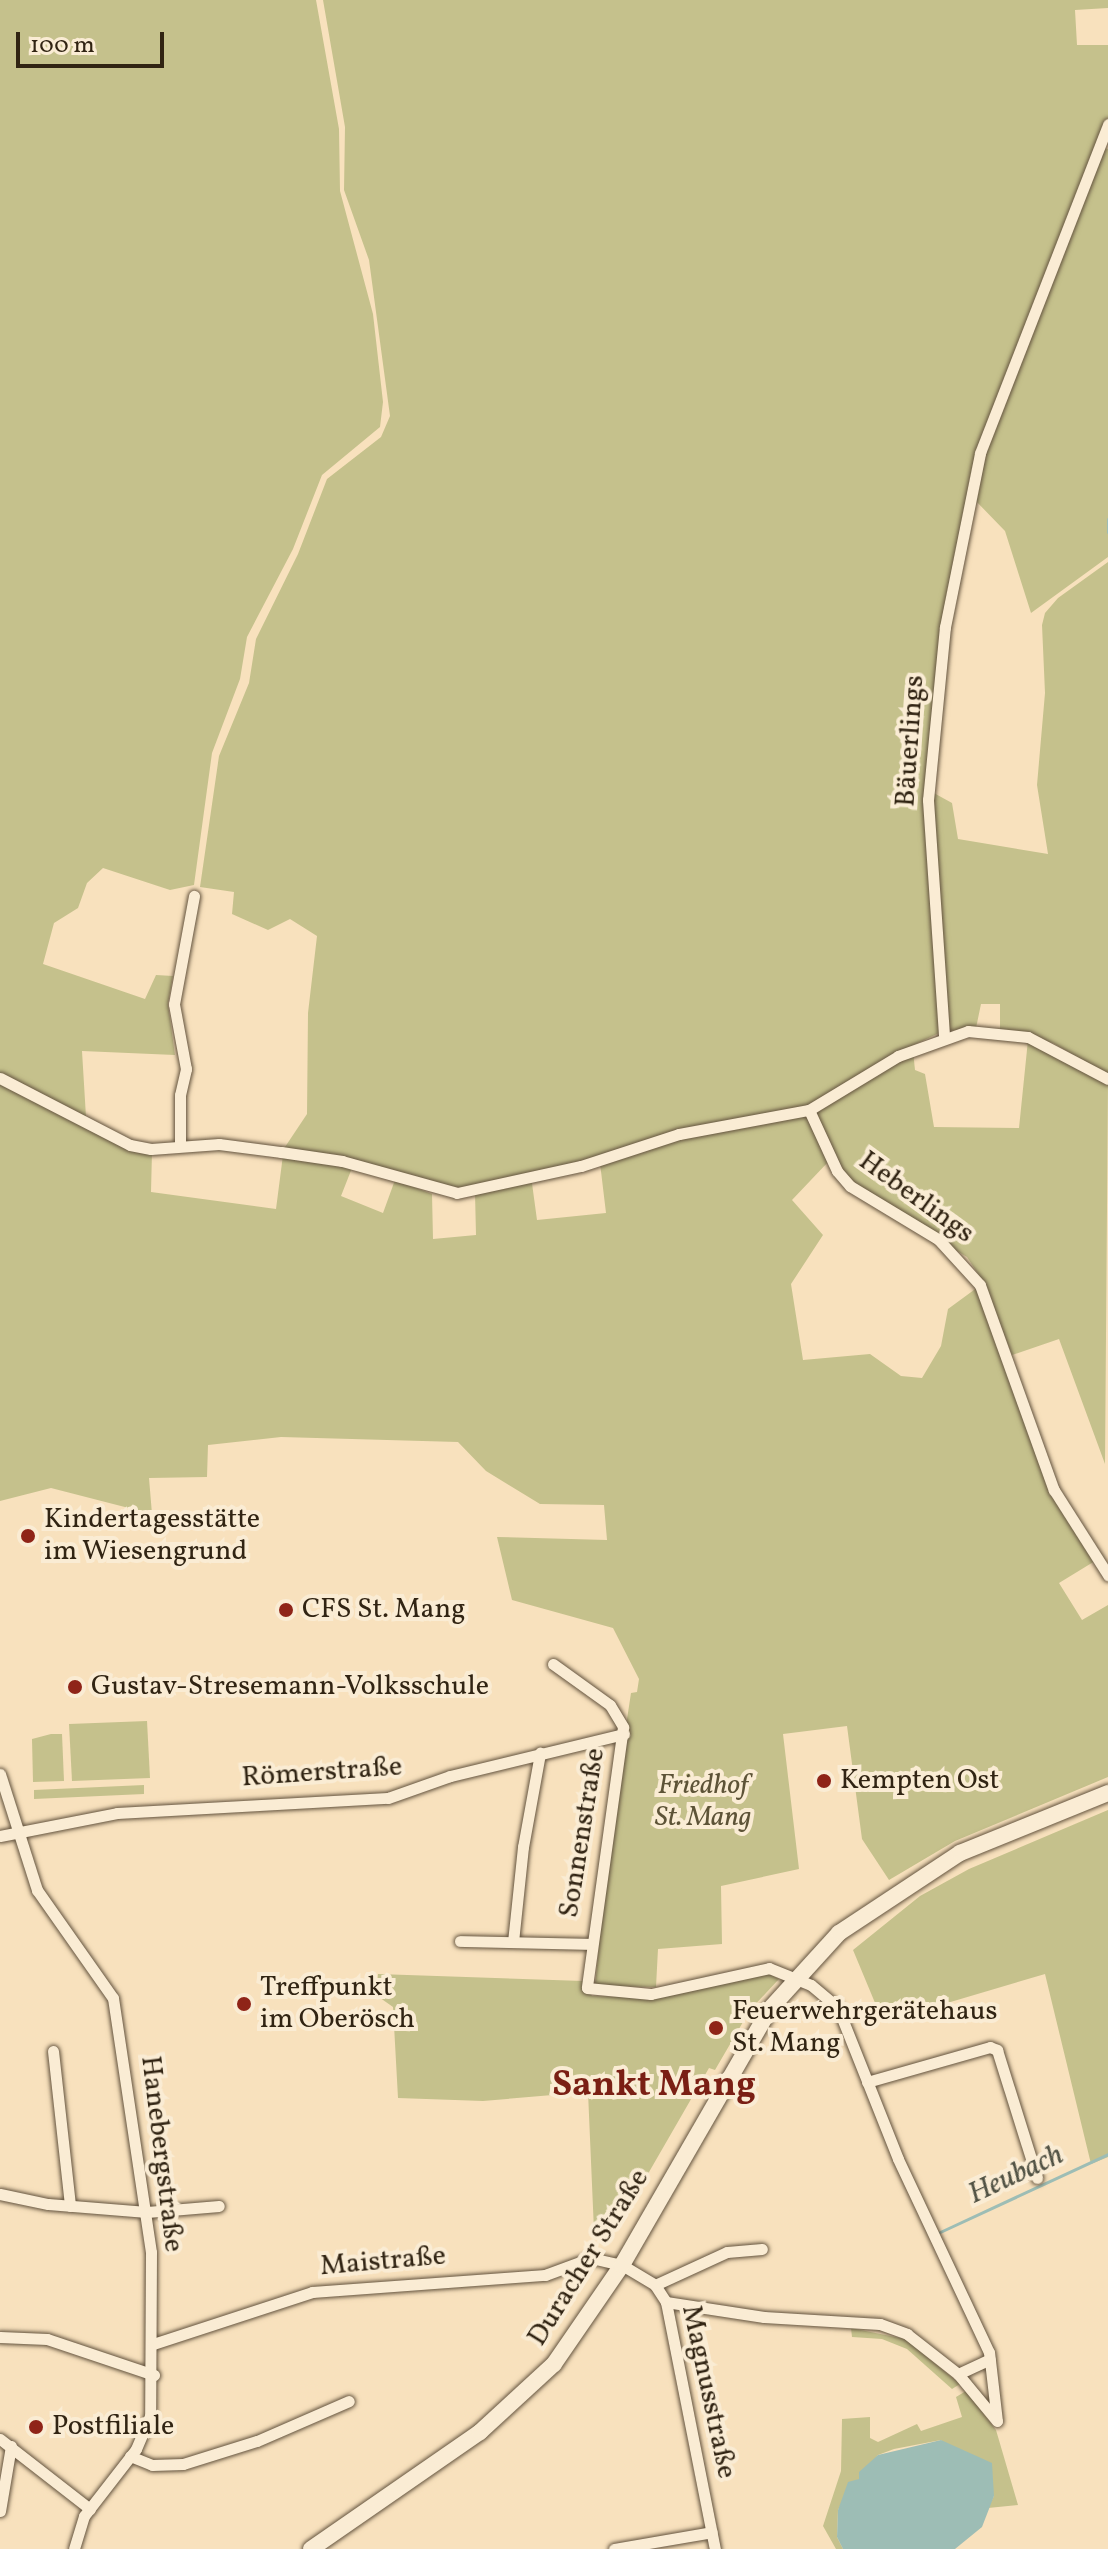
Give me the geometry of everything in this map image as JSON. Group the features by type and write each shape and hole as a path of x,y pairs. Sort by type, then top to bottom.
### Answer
{"main road":[{"name":"Duracher Straße","path":"311,2549 511,2407 554,2364 622,2265 773,2005 792,1980 841,1931 960,1853 1108,1793"}],"street":[{"name":"Bäuerlings","path":"944,1035 929,771 945,627 980,453 1108,124"},
{"path":"180,1146 180,1095 186,1069 174,1004 194,896"},
{"path":"0,1078 130,1145 219,1144 342,1161 457,1193 581,1166 679,1134 809,1110 898,1056 944,1035 968,1031 1028,1037 1108,1079"},
{"name":"Heberlings","path":"809,1110 837,1171 850,1186 961,1258 980,1285 1054,1490 1108,1575"},
{"name":"Sonnenstraße","path":"553,1664 610,1705 624,1734 589,1944 586,1982 592,1992 651,1994 765,1968 792,1980"},
{"name":"Römerstraße","path":"0,1836 179,1807 388,1798 450,1776 624,1734"},
{"path":"513,1942 523,1847 540,1753"},
{"name":"Hanebergstraße","path":"0,1774 37,1890 113,1998 147,2212 154,2375 150,2416 130,2456 90,2509 74,2549"},
{"path":"460,1941 589,1944"},
{"path":"666,2302 764,2317 880,2324 907,2334 958,2374 997,2421 990,2359 867,2082 838,2008 792,1980"},
{"path":"867,2082 990,2047 997,2050 1037,2178"},
{"path":"53,2051 70,2206"},
{"path":"0,2194 70,2206 147,2212 219,2206"},
{"path":"655,2285 727,2252 762,2249"},
{"name":"Maistraße","path":"153,2344 312,2292 535,2276 591,2258 622,2265"},
{"name":"Magnusstraße","path":"622,2265 655,2285 666,2302 715,2549"},
{"path":"0,2337 47,2339 154,2375"},
{"path":"958,2374 990,2359"},
{"path":"130,2456 152,2465 183,2464 257,2441 349,2401"},
{"path":"0,2439 90,2509"},
{"path":"0,2511 11,2446"},
{"path":"614,2549 712,2532"}],"green space":[{"path":"0,0 316,0 339,129 340,191 373,314 383,402 380,427 322,475 293,549 247,637 240,679 212,753 194,885 170,890 103,868 87,883 78,908 54,923 43,964 145,999 156,975 173,976 168,1004 175,1055 82,1051 86,1117 0,1073"},
{"path":"323,0 1108,0 1108,8 1075,10 1077,45 1108,45 1108,118 977,452 942,623 929,737 941,1032 897,1053 809,1107 457,1190 285,1147 307,1114 308,1013 317,936 290,919 268,930 232,914 234,892 200,887 219,756 249,683 256,639 298,554 327,479 381,437 390,416 369,260 344,190 345,127"},
{"path":"1101,147 1108,149 1108,557 1031,613 1005,531 973,498 984,455"},
{"path":"1108,562 1108,1075 1053,1043 1000,1029 1000,1004 981,1004 976,1028 947,1031 932,792 952,803 958,839 1048,854 1037,785 1045,693 1042,625 1045,613 1058,598"},
{"path":"1028,1040 1108,1082 1105,1464 1059,1339 1012,1355 984,1283 967,1257 870,1199 839,1169 813,1112 913,1051 915,1070 925,1074 934,1127 1019,1128"},
{"name":"Friedhof St. Mang","path":"0,1082 152,1152 151,1192 276,1209 283,1155 352,1168 341,1196 383,1213 395,1180 432,1194 433,1239 476,1235 475,1193 531,1176 537,1220 606,1213 600,1163 679,1137 806,1114 829,1161 792,1200 823,1235 791,1284 803,1360 870,1354 901,1376 922,1378 941,1346 948,1309 978,1287 1050,1493 1095,1561 1059,1583 1082,1620 1108,1605 1108,1777 955,1841 889,1880 862,1839 847,1726 783,1734 799,1869 721,1886 722,1944 658,1949 656,1987 595,1986 611,1824 631,1693 637,1692 639,1679 613,1628 512,1600 497,1537 607,1540 604,1505 540,1504 486,1471 458,1442 281,1437 208,1445 207,1477 149,1478 152,1514 51,1488 0,1501"},
{"path":"147,1721 150,1778 72,1781 69,1724"},
{"path":"62,1734 64,1781 33,1782 32,1739"},
{"path":"144,1785 144,1794 34,1799 34,1790"},
{"path":"1108,1810 1108,2157 1091,2164 1045,1974 883,2022 853,1950 920,1896 969,1869"},
{"path":"765,1972 779,1979 750,2010 715,2070 709,2068 615,2231 594,2231 588,2092 483,2101 398,2098 393,2007 376,1995 378,1974 583,1981 592,1996 651,1998"},
{"path":"851,2328 905,2339 960,2384 952,2389 907,2349 882,2339 852,2337"},
{"path":"966,2391 996,2430 1018,2505 988,2508 994,2496 941,2440 894,2449 878,2455 845,2497 838,2510 837,2537 843,2549 836,2549 823,2526 841,2471 842,2419 870,2417 870,2438 878,2442 917,2424 921,2431 962,2417 956,2397"}],"water":[{"path":"941,2440 992,2463 994,2496 982,2527 955,2549 843,2549 837,2537 838,2510 848,2482 859,2479 859,2472 878,2455"}],"waterway":[{"name":"Heubach","path":"1108,519 1108,532"},
{"name":"Heubach","path":"940,2232 1108,2154"}],"place":[{"name":"Kindertagesstätte im Wiesengrund","path":"28,1536"},
{"name":"CFS St. Mang","path":"286,1610"},
{"name":"Gustav-Stresemann-Volksschule","path":"75,1687"},
{"name":"Kempten Ost","path":"824,1781"},
{"name":"Treffpunkt im Oberösch","path":"244,2004"},
{"name":"Feuerwehrgerätehaus St. Mang","path":"716,2028"},
{"name":"Postfiliale","path":"36,2427"}],"district":[{"name":"Sankt Mang","path":"654,2087"}]}
